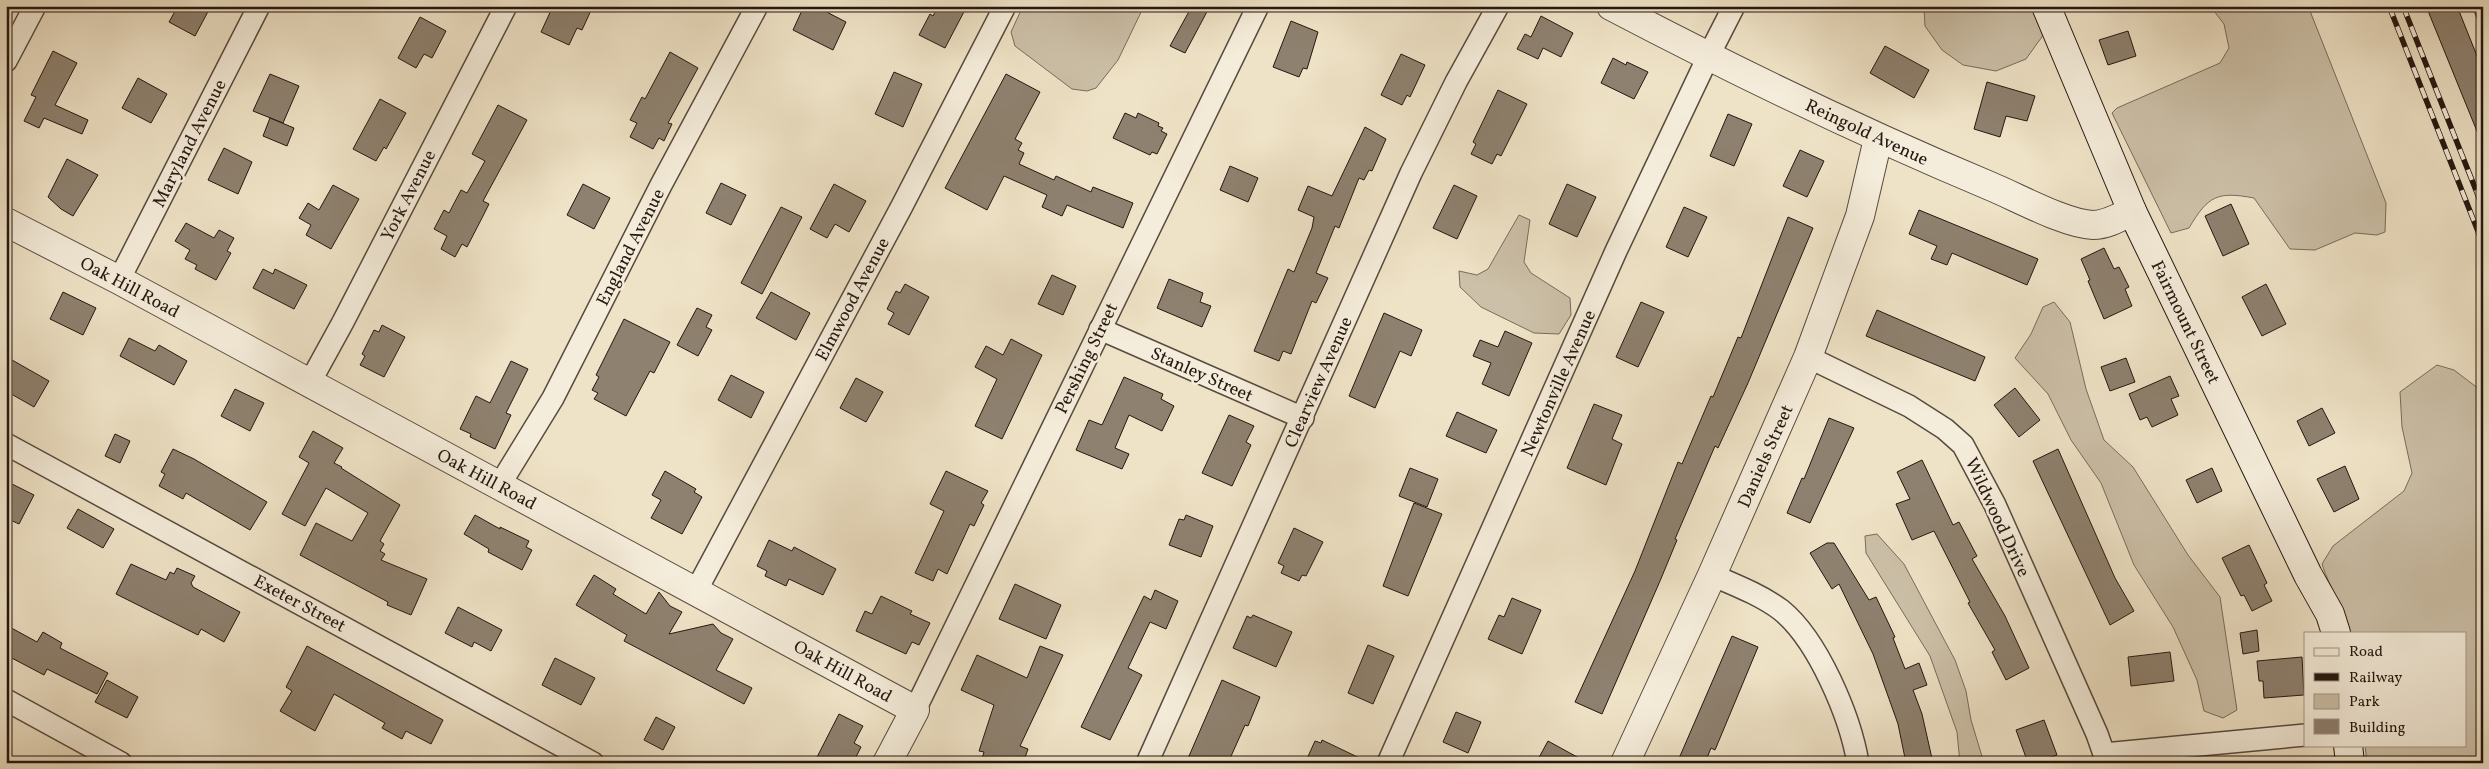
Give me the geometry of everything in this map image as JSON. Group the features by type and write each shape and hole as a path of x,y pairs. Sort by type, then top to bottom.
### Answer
{"street":[{"path":"6,61 35,6"},
{"name":"Maryland Avenue","path":"119,280 259,6"},
{"name":"York Avenue","path":"309,384 506,6"},
{"name":"England Avenue","path":"499,486 553,398 662,185 757,6"},
{"name":"Elmwood Avenue","path":"696,591 902,206 1005,6"},
{"name":"Pershing Street","path":"914,710 1258,6"},
{"name":"Clearview Avenue","path":"1147,763 1411,173 1456,82 1498,6"},
{"name":"Reingold Avenue","path":"1611,6 1708,57 1878,139 2043,210 2084,223 2100,224 2132,211"},
{"name":"Newtonville Avenue","path":"1388,763 1612,260 1734,6"},
{"name":"Fairmount Street","path":"2046,6 2132,211 2304,566 2330,614 2336,632"},
{"name":"Daniels Street","path":"1625,763 1712,575 1808,357 1860,216 1878,139"},
{"name":"Oak Hill Road","path":"6,222 119,280 914,710"},
{"name":"Stanley Street","path":"1100,329 1303,418"},
{"name":"Wildwood Drive","path":"1808,357 1909,406 1940,425 1963,445 1995,505 2097,734 2105,759"},
{"name":"Exeter Street","path":"6,444 593,763"},
{"path":"1712,575 1768,602 1780,610 1804,634 1821,662 1844,717 1858,763"},
{"path":"6,700 121,763"},
{"path":"888,763 914,710"},
{"path":"2105,759 2304,736"},
{"path":"2348,746 2350,763"}],"lane":[{"path":"2479,6 2483,16"}],"green space":[{"path":"1023,6 1144,6 1118,60 1096,88 1087,91 1072,89 1015,46 1011,32"},
{"path":"1928,6 2034,6 2044,34 2026,59 1996,71 1963,65 1942,50 1925,26 1924,9"},
{"path":"2210,6 2308,6 2386,203 2385,232 2377,235 2355,233 2315,250 2290,249 2254,198 2231,195 2215,198 2202,209 2189,228 2171,233 2112,113 2117,108 2220,63 2229,48 2224,24"},
{"path":"1519,215 1530,220 1524,262 1531,273 1570,298 1571,315 1559,334 1534,333 1481,307 1460,287 1459,271 1477,275 1488,269"},
{"path":"2054,302 2070,322 2086,389 2104,440 2133,467 2188,555 2220,597 2237,710 2223,718 2204,711 2197,680 2173,627 2134,565 2101,483 2071,440 2048,394 2015,358 2031,334 2043,307"},
{"path":"2437,365 2454,370 2483,392 2483,763 2367,763 2365,746 2466,746 2466,632 2349,632 2341,607 2322,564 2333,546 2404,491 2412,473 2402,427 2400,392"},
{"path":"1877,534 1904,564 1955,660 1966,691 1971,720 1984,763 1960,763 1957,732 1930,656 1866,553 1865,536"}],"building":[{"path":"178,6 211,6 195,36 169,22"},
{"path":"553,6 593,6 582,30 577,28 569,45 541,32"},
{"path":"804,6 815,6 846,22 833,50 793,30"},
{"path":"938,6 967,6 945,48 919,35 930,14 933,16"},
{"path":"1192,6 1210,6 1185,53 1170,46"},
{"path":"2426,6 2457,6 2483,71 2483,146"},
{"path":"1541,16 1573,33 1561,57 1543,48 1538,59 1517,49 1525,34 1531,37"},
{"path":"420,17 446,31 432,58 424,54 416,68 398,58"},
{"path":"1291,21 1318,32 1307,69 1303,68 1299,77 1273,67"},
{"path":"2128,31 2136,56 2108,65 2099,40"},
{"path":"1885,46 1929,70 1914,98 1870,73"},
{"path":"53,51 77,63 55,105 88,120 82,134 44,118 39,128 24,121 36,97 31,95"},
{"path":"670,52 698,68 668,123 672,124 664,141 659,138 653,149 630,137 637,123 630,120 642,97 645,99"},
{"path":"1401,54 1425,65 1410,97 1407,95 1402,105 1381,95"},
{"path":"1613,58 1626,65 1627,62 1648,72 1634,99 1601,83"},
{"path":"894,72 922,84 903,127 875,114"},
{"path":"270,74 299,86 283,123 253,111"},
{"path":"1006,74 1040,92 1015,139 1022,143 1018,150 1024,153 1019,164 1054,180 1056,176 1091,192 1093,187 1133,203 1123,228 1067,205 1062,216 1042,207 1047,195 1004,176 987,210 945,188"},
{"path":"138,78 167,94 151,123 122,108"},
{"path":"1987,82 2035,96 2027,121 2006,116 2000,137 1974,129"},
{"path":"1498,90 1527,104 1501,156 1497,154 1492,164 1471,154 1476,144 1473,142"},
{"path":"380,99 406,113 386,149 384,147 376,161 353,149"},
{"path":"498,105 527,120 483,201 489,204 467,247 462,244 455,257 441,249 447,236 434,229 444,210 449,213 461,190 467,193 485,161 472,154"},
{"path":"1125,113 1136,118 1138,113 1159,123 1158,126 1163,128 1161,131 1167,134 1157,154 1152,152 1150,155 1113,138"},
{"path":"1728,114 1752,124 1734,166 1710,156"},
{"path":"270,118 294,128 287,146 263,136"},
{"path":"1365,127 1386,139 1372,171 1369,170 1364,180 1359,178 1339,228 1335,226 1316,273 1328,278 1316,303 1312,301 1291,354 1283,351 1279,361 1254,351 1288,269 1294,272 1312,228 1314,217 1298,210 1308,186 1332,196"},
{"path":"224,148 252,162 238,194 208,180"},
{"path":"1800,150 1824,161 1807,197 1783,186"},
{"path":"67,159 98,175 73,216 61,209 48,197"},
{"path":"1230,166 1258,178 1248,202 1220,190"},
{"path":"721,183 746,195 731,225 706,213"},
{"path":"583,184 610,198 594,229 567,215"},
{"path":"834,184 866,201 849,232 835,224 827,238 810,229"},
{"path":"1567,184 1596,197 1577,237 1549,224"},
{"path":"333,185 359,199 331,249 306,235 311,225 299,218 308,203 319,210"},
{"path":"1454,185 1477,196 1457,239 1433,228"},
{"path":"2231,204 2249,244 2223,256 2205,216"},
{"path":"781,207 802,217 762,294 741,283"},
{"path":"1684,207 1707,217 1688,257 1666,247"},
{"path":"1919,210 2038,259 2027,285 1952,253 1947,265 1931,259 1937,246 1909,234"},
{"path":"1788,217 1813,228 1748,383 1718,448 1715,446 1675,539 1677,540 1660,581 1602,714 1575,702 1635,571 1678,462 1682,464 1738,337 1741,338"},
{"path":"186,223 214,238 219,230 234,238 227,251 231,253 216,280 195,269 197,265 185,259 190,250 175,241"},
{"path":"2104,248 2114,269 2119,267 2129,287 2125,289 2132,306 2104,319 2081,259"},
{"path":"263,269 273,274 275,269 307,285 294,309 253,288"},
{"path":"1052,275 1076,286 1063,315 1038,304"},
{"path":"1169,279 1203,293 1200,302 1211,306 1202,327 1157,308"},
{"path":"905,284 929,297 909,335 888,324 894,313 887,309 896,291 900,293"},
{"path":"2266,284 2286,324 2262,336 2242,297"},
{"path":"63,292 96,308 83,335 50,319"},
{"path":"771,292 810,313 796,340 756,318"},
{"path":"1641,302 1664,312 1638,367 1616,357"},
{"path":"697,308 712,315 706,327 712,330 698,356 677,345"},
{"path":"1877,310 1985,357 1975,381 1866,336"},
{"path":"1384,313 1422,330 1411,356 1400,351 1375,408 1349,396"},
{"path":"624,319 670,342 654,373 650,371 626,416 594,399 598,393 592,390 599,377 596,375"},
{"path":"382,325 405,337 384,377 360,365 365,356 362,354 374,330 379,332"},
{"path":"1505,331 1532,343 1509,396 1482,384 1491,363 1473,356 1480,340 1498,347"},
{"path":"129,338 155,351 159,345 187,361 174,385 120,356"},
{"path":"1011,339 1042,355 1002,439 975,426 997,379 975,367 986,346 1003,355"},
{"path":"2126,358 2135,382 2110,391 2101,367"},
{"path":"12,360 49,381 34,407 6,391 6,370"},
{"path":"511,361 528,369 506,413 511,415 495,449 470,437 471,434 460,429 476,396 490,403"},
{"path":"731,375 764,392 751,418 718,400"},
{"path":"2170,376 2179,396 2171,399 2178,415 2152,427 2147,417 2140,420 2129,394"},
{"path":"1124,377 1163,394 1161,399 1174,406 1162,431 1129,415 1115,448 1129,454 1122,469 1076,450 1089,420 1102,425"},
{"path":"856,378 883,392 866,422 840,408"},
{"path":"2015,388 2040,420 2019,437 1994,405"},
{"path":"235,389 264,403 250,431 221,416"},
{"path":"1594,404 1622,415 1612,439 1622,444 1606,485 1567,468"},
{"path":"2322,408 2335,433 2309,446 2297,421"},
{"path":"1457,412 1497,430 1486,453 1446,436"},
{"path":"1229,415 1254,426 1246,442 1251,445 1232,486 1202,473"},
{"path":"1829,418 1854,428 1810,523 1787,513 1802,478 1804,479"},
{"path":"313,431 343,448 334,463 400,505 380,541 384,544 380,551 385,554 381,560 427,579 411,615 387,605 388,602 300,555 316,523 352,541 368,513 326,488 305,526 282,514 309,463 299,457"},
{"path":"115,434 130,441 120,463 105,456"},
{"path":"173,449 194,459 267,502 250,530 186,493 183,499 159,486 165,474 161,472"},
{"path":"2058,449 2115,578 2134,611 2110,625 2033,461"},
{"path":"1922,460 1953,525 1959,522 1977,556 1972,559 2005,616 2029,668 2006,680 1992,652 1995,650 1968,603 1970,602 1934,531 1912,540 1896,504 1910,499 1897,472"},
{"path":"2345,466 2359,499 2334,512 2317,479"},
{"path":"1410,468 1438,479 1427,507 1399,496"},
{"path":"2212,468 2222,491 2197,503 2186,480"},
{"path":"665,471 696,489 694,492 702,497 682,534 651,518 661,500 652,495"},
{"path":"946,471 988,491 981,503 984,505 974,526 970,524 947,574 938,569 933,581 915,573 944,511 930,504"},
{"path":"6,481 34,495 19,524 6,518"},
{"path":"1414,503 1442,514 1408,596 1383,586"},
{"path":"78,509 114,529 103,548 67,528"},
{"path":"475,515 500,529 500,527 529,541 526,547 532,550 522,570 488,552 489,549 464,534"},
{"path":"1186,515 1213,526 1201,557 1169,545 1179,519 1184,520"},
{"path":"1294,528 1323,542 1306,576 1302,575 1299,581 1281,573 1284,566 1278,563"},
{"path":"769,540 792,551 794,547 836,569 823,595 789,579 786,586 765,576 767,571 757,566"},
{"path":"1827,543 1834,543 1869,600 1876,597 1895,637 1893,638 1905,669 1919,663 1927,685 1913,690 1922,714 1933,763 1906,763 1898,724 1873,654 1839,584 1832,589 1810,553"},
{"path":"2249,545 2267,583 2264,585 2272,601 2252,611 2244,595 2241,596 2222,558"},
{"path":"131,564 166,580 170,572 174,574 177,568 195,576 191,583 193,587 240,612 224,642 201,629 198,635 116,594"},
{"path":"594,575 616,589 613,594 646,614 659,592 670,606 682,612 669,634 713,624 721,633 733,639 716,670 752,688 744,704 624,641 627,635 576,605"},
{"path":"1015,584 1061,605 1046,639 999,619"},
{"path":"1155,590 1178,601 1166,629 1150,622 1128,668 1142,675 1110,740 1081,727 1144,596 1151,600"},
{"path":"881,596 912,611 910,614 930,623 919,645 912,642 906,654 856,631 865,611 872,614"},
{"path":"1512,598 1541,610 1522,654 1488,639 1499,615 1504,617"},
{"path":"458,607 502,630 491,651 474,642 472,647 445,633"},
{"path":"1253,615 1292,632 1276,667 1233,648 1247,616 1251,618"},
{"path":"6,625 37,642 43,632 62,643 60,648 108,673 97,694 47,669 44,675 6,655"},
{"path":"2257,630 2259,651 2243,654 2240,633"},
{"path":"1732,636 1758,647 1715,750 1711,748 1705,763 1677,763"},
{"path":"1368,645 1394,656 1373,704 1348,693"},
{"path":"307,646 443,720 431,744 406,731 402,739 382,728 385,723 334,694 315,731 280,711 292,691 286,687"},
{"path":"1040,646 1063,655 1020,746 1028,749 1023,763 995,763 982,759 984,752 979,751 994,705 961,690 977,655 1027,678"},
{"path":"2170,652 2174,681 2131,686 2128,657"},
{"path":"2302,657 2304,695 2264,698 2263,681 2259,681 2257,661"},
{"path":"555,658 595,678 581,705 542,685"},
{"path":"107,680 138,697 127,718 95,702"},
{"path":"1222,680 1260,697 1248,726 1245,725 1228,763 1186,763"},
{"path":"1456,712 1481,722 1468,753 1443,742"},
{"path":"839,714 863,726 854,743 861,747 853,763 814,763"},
{"path":"656,717 675,727 663,750 644,740"},
{"path":"2044,720 2057,755 2048,758 2050,763 2028,763 2016,730"},
{"path":"1322,740 1370,763 1305,763 1315,741 1321,743"},
{"path":"1548,741 1588,763 1536,763"}],"railway":[{"path":"2389,6 2483,244"},
{"path":"2403,6 2483,208"}]}
